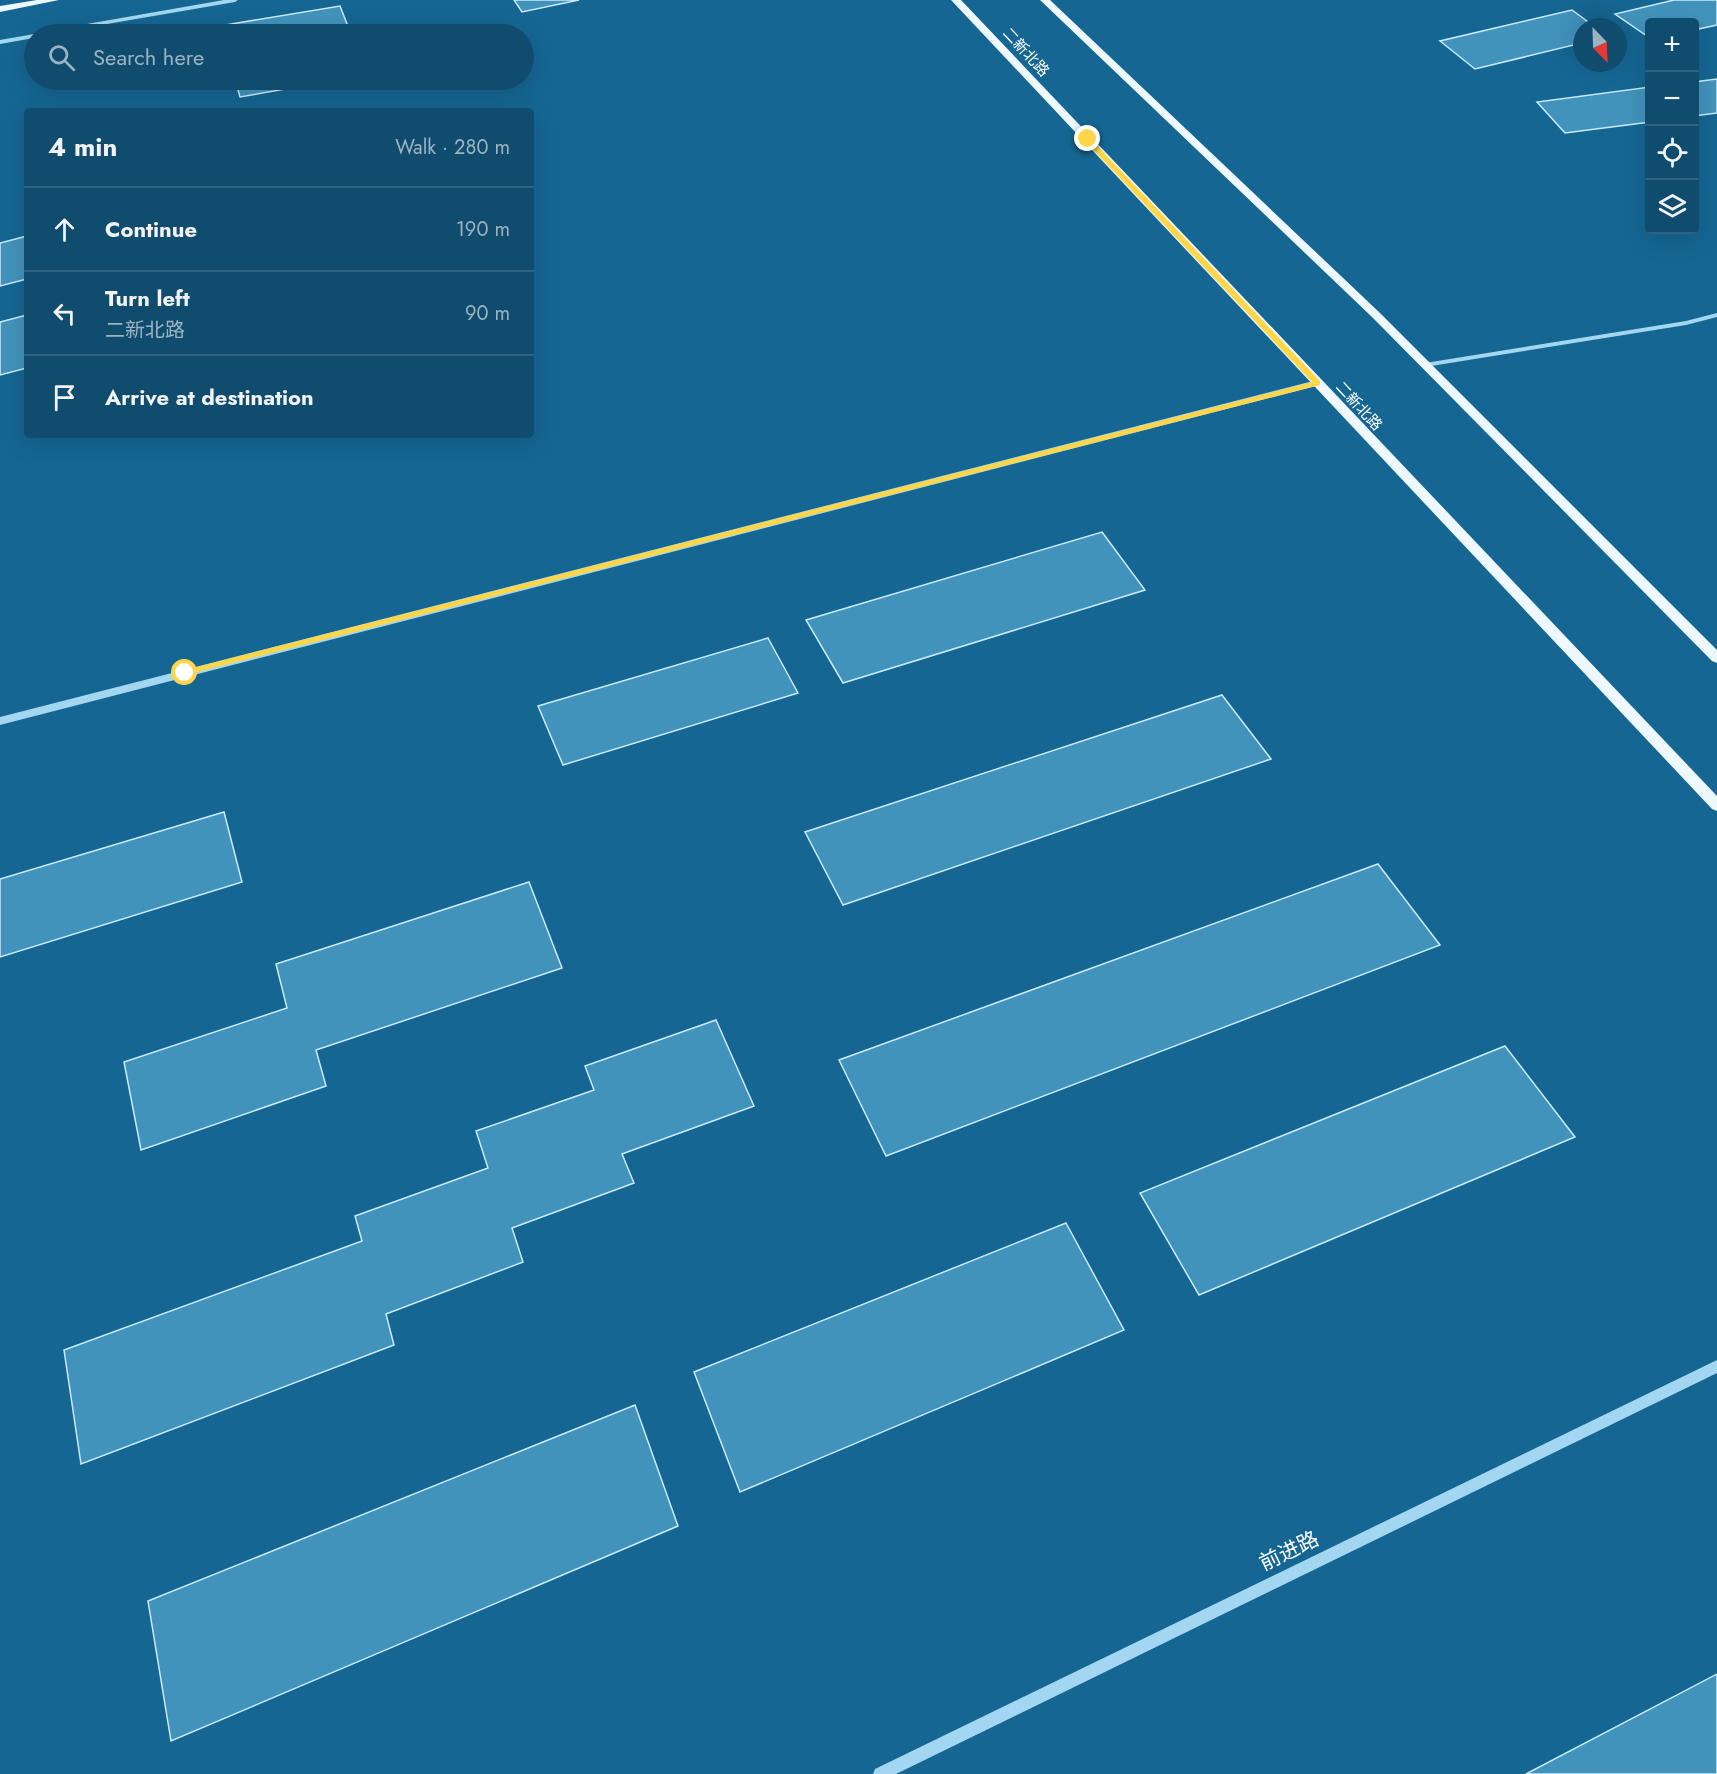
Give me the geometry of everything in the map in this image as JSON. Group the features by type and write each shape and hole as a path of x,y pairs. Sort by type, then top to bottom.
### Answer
{"main road":[{"path":"0,9 54,0"},
{"name":"二新北路","path":"956,0 1717,805"},
{"path":"1045,0 1425,365 1717,658"}],"street":[{"path":"98,24 235,0"},
{"path":"0,42 24,38"},
{"path":"1425,365 1686,323 1717,315"},
{"path":"0,721 1317,383"},
{"name":"前进路","path":"880,1774 1717,1366"}],"building":[{"path":"514,0 579,0 522,12"},
{"path":"1674,0 1717,0 1717,25 1699,29 1699,18 1645,18 1645,35 1627,22 1627,18 1621,18 1615,14"},
{"path":"340,6 347,24 231,24"},
{"path":"1572,10 1583,18 1573,18 1573,45 1475,69 1440,41"},
{"path":"1717,79 1717,113 1699,115 1699,81"},
{"path":"1645,88 1645,123 1565,133 1537,102"},
{"path":"238,90 280,90 240,97"},
{"path":"24,237 24,280 0,286 0,243"},
{"path":"24,316 24,369 0,375 0,322"},
{"path":"1102,532 1145,590 843,683 806,620"},
{"path":"768,638 798,693 563,765 538,706"},
{"path":"1222,695 1271,759 843,905 805,832"},
{"path":"224,812 242,882 0,957 0,879"},
{"path":"1378,864 1440,945 886,1156 839,1060"},
{"path":"529,882 562,968 316,1050 326,1086 141,1150 124,1062 287,1008 276,964"},
{"path":"716,1020 754,1106 622,1154 634,1183 512,1228 523,1262 386,1314 394,1345 81,1464 64,1350 362,1241 355,1216 488,1168 476,1131 594,1090 585,1066"},
{"path":"1505,1046 1575,1137 1199,1295 1140,1193"},
{"path":"1066,1223 1124,1330 740,1492 694,1372"},
{"path":"635,1405 678,1526 171,1741 148,1601"},
{"path":"1717,1674 1717,1774 1526,1774"}],"route":[{"path":"185,673 1317,383 1088,139"}]}
